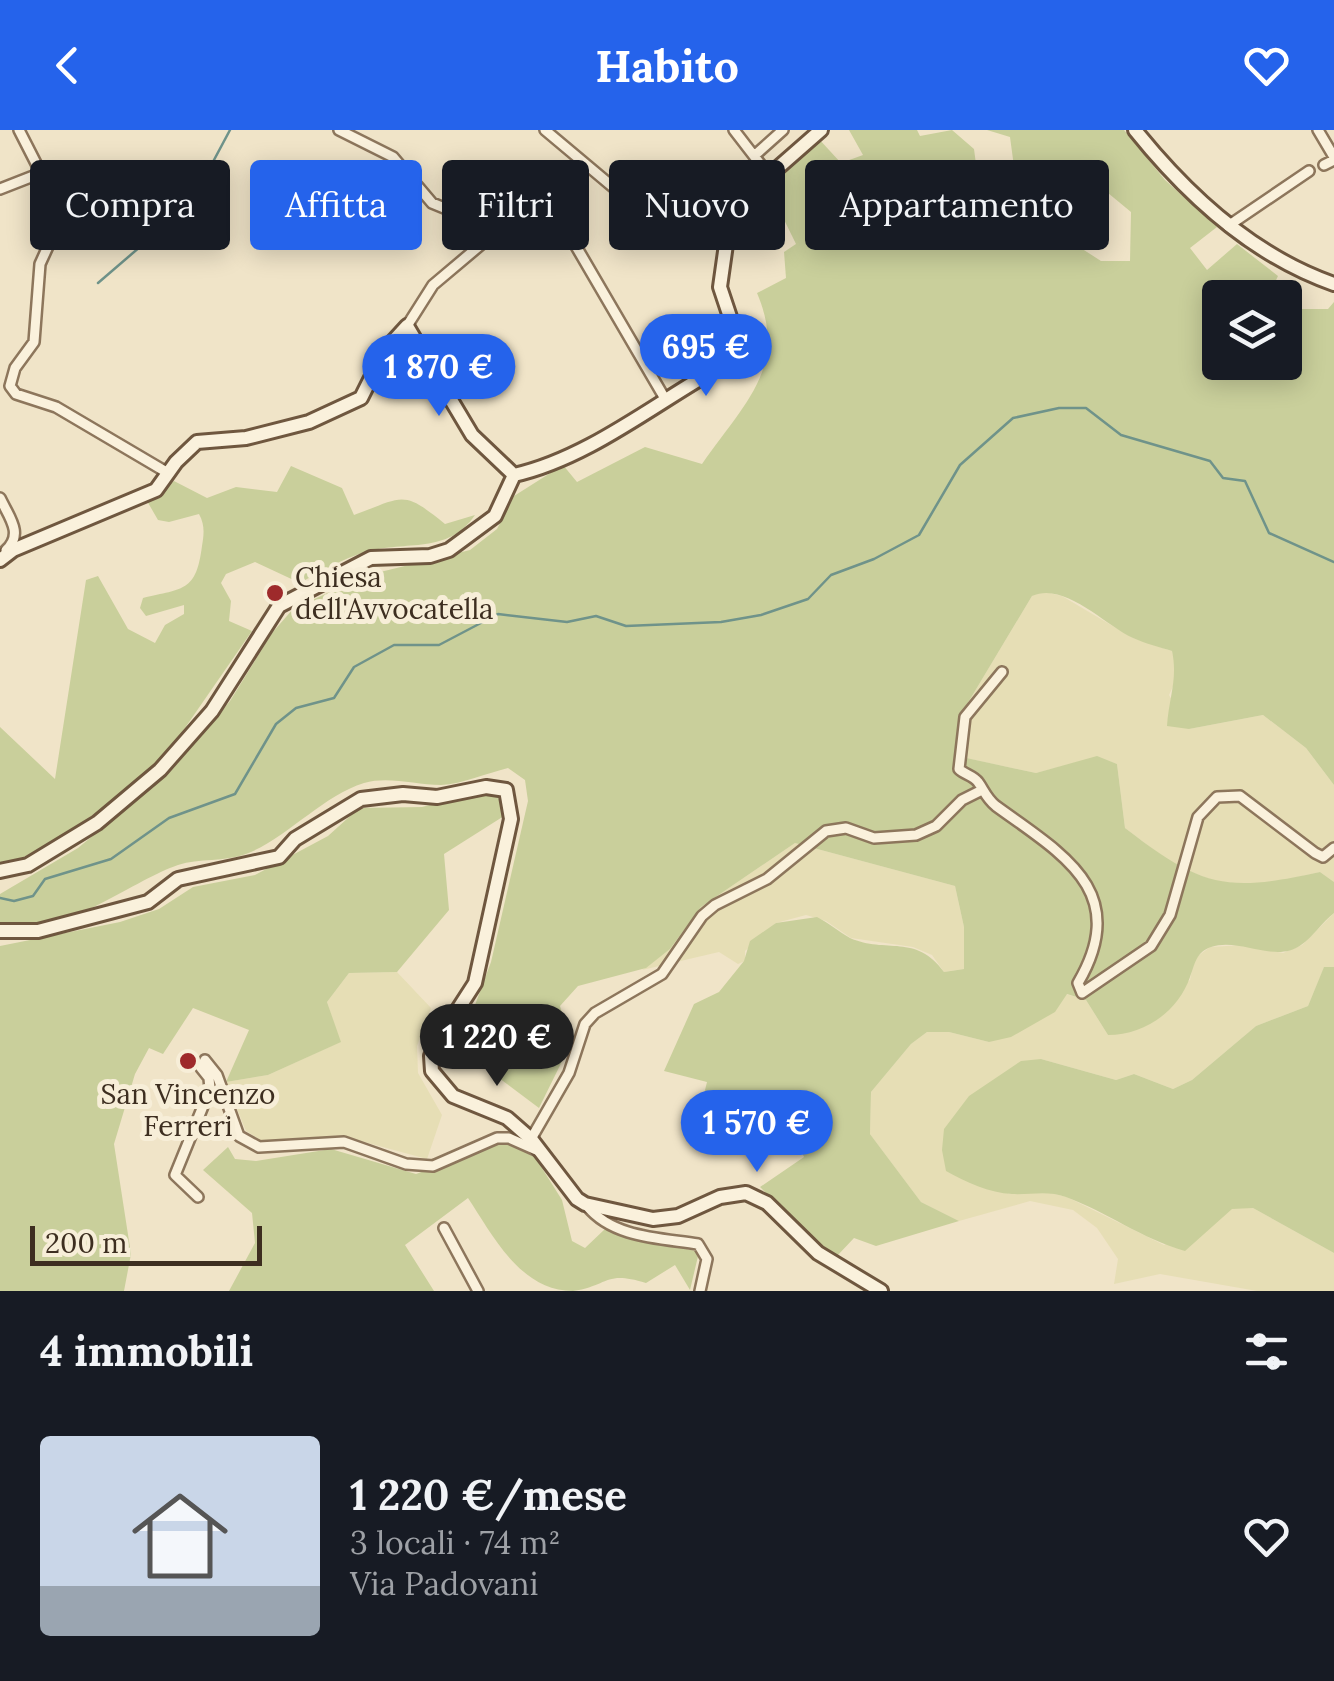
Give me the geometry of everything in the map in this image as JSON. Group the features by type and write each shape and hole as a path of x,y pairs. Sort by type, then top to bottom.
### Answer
{"street":[{"path":"19,130 35,160"},
{"path":"338,130 394,157 432,202 442,206"},
{"path":"545,130 576,160"},
{"path":"734,130 757,160"},
{"path":"754,156 783,130"},
{"path":"785,160 821,130"},
{"path":"1135,130 1162,164 1228,226 1272,256 1334,284"},
{"path":"1318,130 1331,161"},
{"path":"1228,226 1309,172"},
{"path":"0,189 30,178"},
{"path":"46,250 40,264 34,342 15,368 10,386 16,394 56,407 159,464 168,473"},
{"path":"0,558 156,490 197,442 246,438 308,422 361,398 385,350 407,326 433,286 475,250"},
{"path":"578,250 664,397"},
{"path":"0,872 28,865 97,822 160,770 212,711 279,606 371,558 449,550 495,516 514,476 548,465 604,436 727,363 736,335 720,286 725,250"},
{"path":"407,326 472,434 514,476"},
{"path":"0,498 17,532 15,542 0,558"},
{"path":"1002,672 974,702 962,726 959,770 976,780 980,791 1061,854 1097,899 1096,940 1078,983 1082,993 1151,946 1170,915 1198,817 1217,797 1240,796 1307,850 1323,857 1334,848"},
{"path":"0,931 38,931 148,902 178,879 278,857 295,840 361,798 402,794 437,798 486,787 506,790 510,818 475,983 434,1049 432,1071 453,1096 506,1118 531,1140 585,1204 614,1226 703,1247 707,1260 700,1291"},
{"path":"531,1140 569,1073 585,1024 595,1013 662,974 702,916 715,905 767,878 826,832 846,828 874,838 916,835 936,826 962,800 980,791"},
{"path":"198,1197 176,1174 210,1088 209,1078 200,1068 205,1060 217,1074 239,1136 259,1147 344,1142 406,1164 434,1166 497,1138 509,1138 540,1152"},
{"path":"585,1204 654,1220 678,1216 720,1197 746,1194 767,1204 818,1253 881,1291"},
{"path":"444,1228 478,1291"}],"shaded area":[{"path":"1041,591 1062,596 1133,638 1172,651 1178,676 1169,695 1189,729 1263,715 1306,748 1334,785 1334,882 1320,872 1258,886 1215,881 1175,866 1125,828 1117,764 1097,757 1036,773 956,756 957,728 966,706 1032,596"},
{"path":"795,843 955,886 964,927 964,969 944,972 932,955 913,947 851,938 826,921 806,915 776,923 745,951 745,961 738,964 719,952 642,970 670,949 701,907"},
{"path":"1334,913 1334,967 1324,968 1308,1006 1256,1026 1192,1080 1173,1089 1134,1074 1116,1080 1041,1059 1008,1194 1046,1192 1067,1197 1164,1245 1232,1208 1253,1208 1334,1253 1334,1291 1257,1291 1160,1274 1114,1284 1118,1259 1097,1228 1073,1210 1030,1201 959,1221 921,1202 870,1134 871,1092 911,1044 927,1032 949,1032 989,1042 1066,994 1086,1000 1108,1035 1190,980 1194,959 1210,947 1243,945 1283,953 1302,945"},
{"path":"397,972 431,1008 417,1046 418,1073 442,1115 427,1159 346,1137 264,1142 246,1131 226,1082 268,1075 340,1042 327,1002 349,973"}],"green space":[{"path":"849,130 917,130 920,136 952,130 974,149 975,160 849,160 863,155"},
{"path":"987,130 1124,130 1165,180 1217,227 1190,248 1207,270 1237,244 1278,276 1276,280 1202,280 1202,380 1302,380 1302,309 1328,309 1334,302 1334,785 1306,748 1263,715 1189,729 1167,726 1174,679 1172,651 1133,638 1057,594 1032,596 966,706 957,728 957,756 1036,773 1097,756 1117,764 1125,828 1195,873 1237,883 1320,872 1334,882 1334,913 1310,938 1280,952 1234,945 1206,949 1177,1001 1158,1019 1134,1031 1108,1035 1086,1000 1067,994 1055,1012 1011,1037 989,1042 949,1032 927,1032 911,1044 871,1092 870,1134 921,1202 959,1221 876,1246 854,1238 837,1256 818,1246 760,1187 804,1157 790,1125 734,1136 697,1122 707,1082 664,1071 694,1004 719,992 744,961 750,941 776,923 817,917 850,938 923,952 944,972 964,969 964,927 955,886 795,843 701,907 670,949 646,968 578,986 560,1006 571,1043 539,1108 459,1048 491,962 528,801 525,780 508,768 449,784 383,780 364,783 333,797 246,854 178,865 43,927 0,927 0,894 78,848 171,771 230,701 272,633 293,609 364,576 470,550 497,529 514,496 563,465 577,482 645,447 702,464 757,384 768,343 766,319 757,293 786,278 784,252 796,244 785,222 785,165 818,138 838,160 805,160 805,250 1084,250 1101,261 1130,261 1131,212 1109,194 1109,160 1013,160 1010,137"},
{"path":"291,466 342,488 354,515 402,500 420,505 445,524 475,515 452,536 366,552 300,583 255,562 226,574 221,583 231,601 229,621 252,631 169,751 116,799 67,833 39,851 0,866 0,727 55,779 86,580 98,576 128,629 155,643 165,625 184,614 184,605 146,616 140,608 143,598 178,589 192,580 203,530 199,514 169,522 158,520 147,501 174,481 207,498 236,487 277,492"},
{"path":"482,792 502,795 504,816 444,854 449,910 397,972 349,973 327,1002 341,1042 268,1075 226,1082 249,1030 193,1008 163,1054 149,1048 135,1074 114,1144 131,1254 124,1291 0,1291 0,946 120,922 159,909 193,887 255,875 328,836 359,808 422,807"},
{"path":"1324,967 1334,967 1334,1253 1253,1208 1232,1209 1185,1251 1066,1197 995,1192 946,1171 944,1129 969,1096 1021,1061 1041,1059 1116,1080 1134,1074 1173,1089 1192,1080 1256,1026 1308,1006"},
{"path":"505,1142 535,1157 562,1200 572,1241 585,1248 605,1229 699,1252 690,1290 675,1265 646,1283 614,1278 573,1291 538,1282 510,1258 468,1198 405,1245 434,1291 229,1291 255,1243 252,1213 203,1170 228,1147 235,1159 256,1161 331,1149 416,1174"}],"waterway":[{"path":"98,283 191,203 230,130"},
{"path":"0,898 14,901 33,896 45,879 111,859 169,818 235,794 276,724 296,708 334,698 354,667 394,645 439,645 498,614 567,622 596,616 626,626 721,622 761,615 808,599 831,575 874,559 919,535 960,465 1013,418 1059,408 1086,408 1121,435 1210,461 1223,478 1245,481 1269,533 1334,562"}],"place":[{"name":"Chiesa dell'Avvocatella","path":"275,593"},
{"name":"San Vincenzo Ferreri","path":"188,1061"}]}
